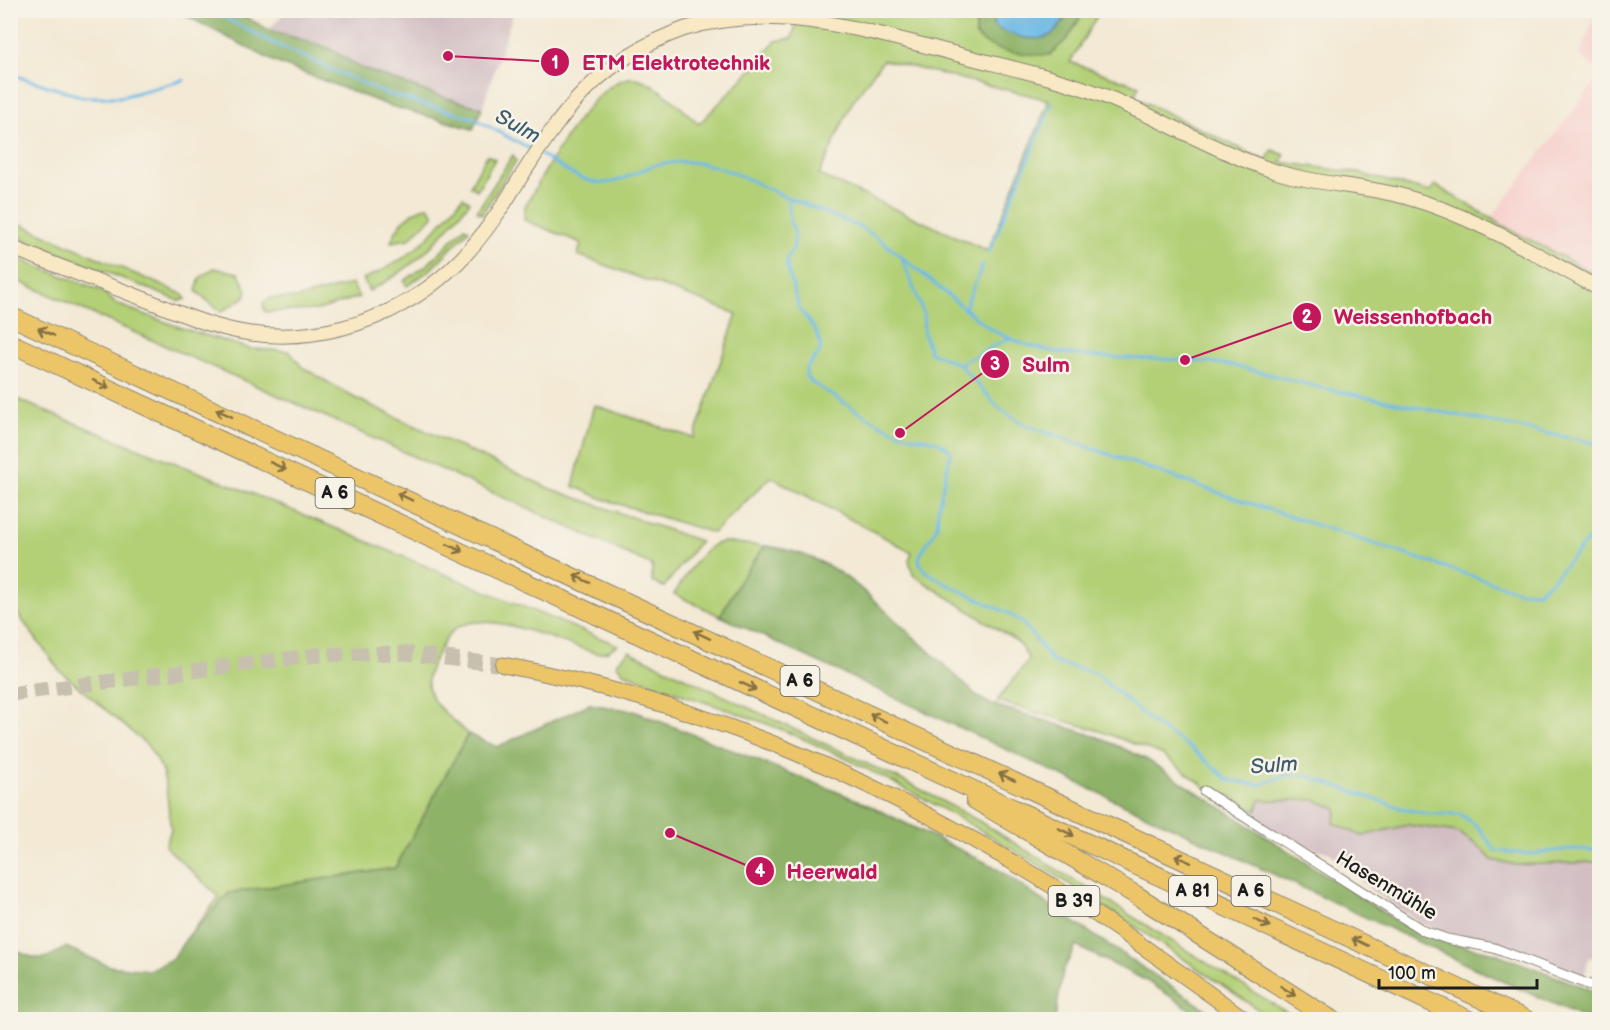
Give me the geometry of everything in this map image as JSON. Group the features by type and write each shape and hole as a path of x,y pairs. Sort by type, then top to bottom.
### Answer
{"highway":[{"name":"A 6","path":"10,315 1527,1020"},
{"name":"A 6","path":"10,343 917,764 1005,820 1136,895 1332,1020"},
{"name":"A 81","path":"917,764 1469,1020"}],"main road":[{"name":"B 39","path":"503,665 640,695 751,734 843,773 942,822 1037,877 1124,933 1246,1020"}],"street":[{"path":"10,247 222,328 267,335 298,336 324,332 377,316 405,303 456,265 491,224 542,143 577,97 607,69 646,44 711,16 762,16 811,19 1055,80 1116,101 1279,172 1384,192 1440,208 1482,227 1599,289"},
{"name":"Hasenmühle","path":"1204,791 1424,931 1494,948 1599,989"}],"shaded area":[{"path":"285,11 514,11 482,108 433,94 361,68 329,47 269,30"},
{"path":"1596,11 1599,11 1599,72 1580,55"},
{"path":"1599,77 1599,276 1508,229 1492,217"},
{"path":"1260,800 1324,802 1337,809 1362,835 1408,825 1457,832 1479,846 1492,860 1517,865 1599,862 1599,959 1589,957 1584,977 1485,940 1445,932 1422,924 1373,891 1330,853 1297,843 1254,820"}],"green space":[{"path":"177,11 235,11 269,30 329,48 361,68 433,94 482,108 473,129 387,105 275,62"},
{"path":"800,11 976,11 976,36 1068,38 1084,11 1100,11 1070,62 1139,86 1134,97 1266,161 1272,150 1285,155 1281,162 1358,173 1430,192 1435,185 1509,229 1599,276 1599,862 1517,865 1492,860 1479,846 1457,832 1408,825 1362,836 1334,823 1337,809 1315,800 1260,800 1256,812 1229,795 1223,800 1161,754 1100,731 997,701 1029,659 1018,642 913,575 909,560 912,552 771,477 713,533 603,499 573,486 594,405 694,438 737,314 578,255 581,243 524,220 525,207 557,151 587,108 604,91 620,81 636,78 643,80 669,98 699,124 751,70 767,61 766,51 776,41 792,38","holes":["883,60 1049,100 988,251 819,175 853,101"]},
{"path":"976,11 1084,11 1068,38 1050,55 1011,52 983,42 976,36"},
{"path":"487,155 495,159 477,190 470,186"},
{"path":"513,155 516,161 482,214 477,211"},
{"path":"463,197 470,202 436,242 413,263 369,291 363,279 395,263 419,246"},
{"path":"428,206 434,215 409,239 391,242 405,219"},
{"path":"11,220 182,294 186,299 179,301 11,234"},
{"path":"465,227 469,230 430,270 407,286 404,281 427,265"},
{"path":"11,256 102,291 116,304 182,328 251,349 289,351 302,367 353,397 551,489 700,541 664,587 652,582 652,565 331,419 11,278"},
{"path":"214,268 238,273 247,290 245,297 221,312 196,291 200,278"},
{"path":"352,284 359,297 318,310 265,312 263,303 270,298 298,298"},
{"path":"10,396 618,645 606,652 596,653 507,625 488,622 458,627 447,637 434,660 428,684 435,702 468,734 395,868 229,893 186,939 219,897 165,846 171,830 166,786 161,767 148,746 59,670 11,605"},
{"path":"723,542 765,546 742,577 720,616 674,594 701,555 715,544"},
{"path":"765,546 807,556 842,574 873,599 978,697 988,703 1098,737 1146,759 1406,927 1455,944 1495,953 1599,993 1599,1019 1588,1019 1502,981 720,616 742,577"},
{"path":"629,651 914,786 984,824 1297,1019 1272,1019 1096,901 912,792 785,731 623,672 616,664"},
{"path":"589,704 634,711 860,801 993,866 1221,1019 1205,1019 1147,981 1076,946 1063,971 1055,1019 11,1019 11,948 33,957 45,958 66,947 109,966 149,970 172,959 186,939 229,893 395,868 468,734 497,747"}],"water":[{"path":"995,10 1069,11 1055,32 1046,37 1030,39 1006,32 993,25"}],"waterway":[{"name":"Sulm","path":"210,10 269,41 384,93 473,118 532,150"},
{"path":"10,74 83,97 121,97 184,80"},
{"path":"989,252 1052,103"},
{"name":"Sulm","path":"541,155 576,176 600,183 623,179 662,164 701,163 740,176 788,198 790,222 795,232 794,247 787,258 787,268 799,308 816,331 821,345 819,353 806,369 806,376 811,382 888,428 940,443 951,452 938,508 937,527 920,555 919,561 924,570 1023,623 1053,662 1095,673 1154,724 1191,748 1228,780 1259,785 1287,775 1307,776 1401,808 1428,814 1460,814 1477,826 1496,851 1533,854 1569,849 1600,850"},
{"path":"789,198 860,227 881,240 986,326 1013,340 1040,349 1098,357 1187,360 1230,365 1327,389 1600,444"},
{"path":"901,256 923,312 924,334 930,352 959,364 1000,409 1025,425 1231,497 1518,591 1537,592 1551,581 1600,527"},
{"path":"964,310 983,264"},
{"path":"960,364 1009,338"}],"tunnel":[{"path":"10,694 317,655 405,653 503,665"}],"place":[{"name":"ETM Elektrotechnik","path":"448,56"},
{"name":"Weissenhofbach","path":"1185,360"},
{"name":"Sulm","path":"900,433"},
{"name":"Heerwald","path":"670,833"}]}
